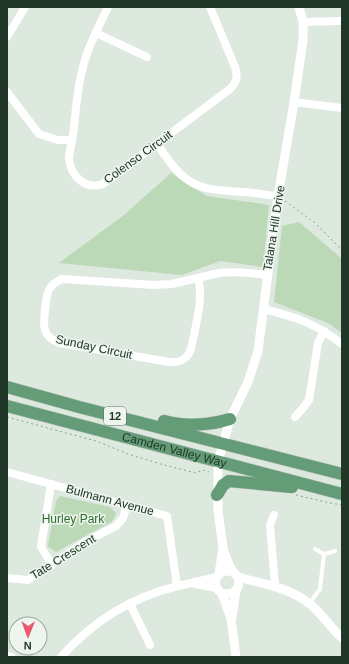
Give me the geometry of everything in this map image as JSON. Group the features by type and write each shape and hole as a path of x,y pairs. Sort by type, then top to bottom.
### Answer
{"main road":[{"name":"Camden Valley Way","path":"7,387 342,474"},
{"path":"80,407 105,405 175,424 213,423 230,419"},
{"name":"Camden Valley Way","path":"7,406 342,494"},
{"path":"217,495 223,485 229,481 290,487 342,497"}],"street":[{"path":"7,37 25,7"},
{"name":"Colenso Circuit","path":"108,7 87,52 81,74 70,151 71,166 81,181 91,187 103,184 235,84 237,73 210,7"},
{"name":"Talana Hill Drive","path":"223,548 217,495 218,462 230,419 248,382 258,351 278,196 303,40 303,22 300,7"},
{"path":"303,22 342,21"},
{"path":"96,33 147,57"},
{"path":"7,92 40,134 58,140 72,140"},
{"path":"294,102 342,108"},
{"path":"157,144 177,171 188,180 202,187 219,191 252,192 278,196"},
{"name":"Sunday Circuit","path":"198,278 200,297 191,349 189,354 181,362 169,362 60,342 50,338 44,330 43,324 47,293 52,284 62,279 154,286 172,284 198,278 226,272 244,272 267,275"},
{"path":"263,309 288,314 314,325 342,344"},
{"path":"295,417 304,408 309,400 318,343 324,331"},
{"name":"Bulmann Avenue","path":"7,472 167,516 177,586"},
{"path":"51,484 41,547 52,564"},
{"name":"Tate Crescent","path":"7,578 28,580 85,542 116,526 123,518 127,504"},
{"path":"274,514 270,525 275,586"},
{"path":"223,548 239,580 231,619"},
{"path":"223,548 216,581 231,619 236,657"},
{"path":"61,657 94,625 130,604 177,586 218,576 225,571 293,593 309,604 342,638"},
{"path":"192,583 220,590 229,594 237,589 264,584"},
{"path":"130,604 150,645"},
{"path":"7,656 11,657"}],"lane":[{"path":"315,549 324,554 335,551"},
{"path":"309,604 320,589 324,554"}],"path":[{"path":"278,196 315,223 342,250"},
{"path":"7,417 96,441 128,454 164,465 196,473 203,470 208,472"},
{"path":"293,494 342,505"}],"green space":[{"path":"171,173 207,196 269,205 263,267 220,261 182,275 59,263 124,215"},
{"path":"299,222 342,259 342,333 328,323 274,302 282,226"},
{"name":"Hurley Park","path":"60,496 110,507 116,513 114,519 56,552 48,546 56,501"}]}
